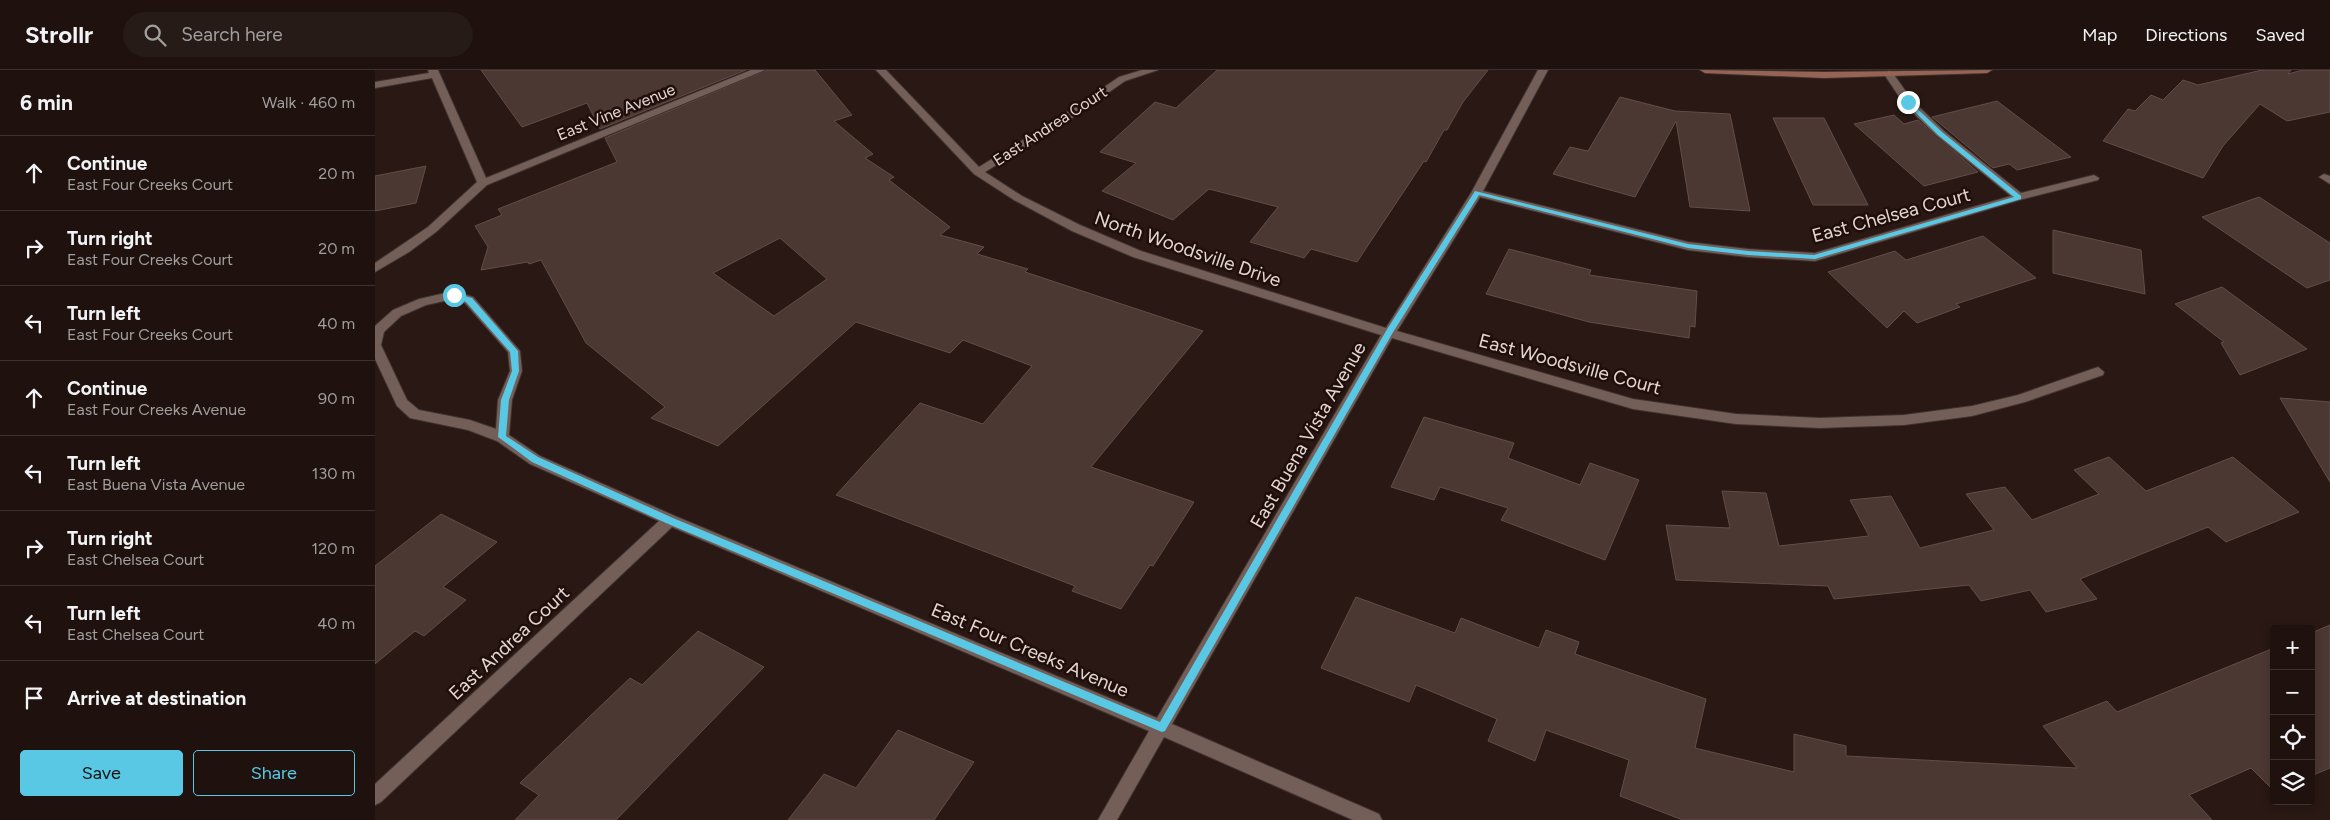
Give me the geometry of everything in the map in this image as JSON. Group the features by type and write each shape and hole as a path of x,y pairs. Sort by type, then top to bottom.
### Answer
{"main road":[{"path":"1705,70 1824,75 1987,70"}],"street":[{"name":"East Vine Avenue","path":"483,183 760,70"},
{"name":"North Woodsville Drive","path":"881,70 978,172 1018,198 1076,228 1137,254 1389,333"},
{"name":"East Andrea Court","path":"978,172 1061,121 1122,74 1153,70"},
{"name":"East Buena Vista Avenue","path":"1107,820 1389,333 1477,192 1543,70"},
{"path":"375,85 434,72 483,183 459,209 415,244 375,268"},
{"name":"East Chelsea Court","path":"1889,74 1908,102 1940,133 2019,197"},
{"path":"2019,197 2093,178"},
{"name":"East Chelsea Court","path":"1477,192 1688,246 1748,253 1815,257 2019,197"},
{"path":"454,295 469,300 514,351 516,371 505,400 502,437 470,426 415,414 402,403 375,345 378,330 397,313 423,302 454,295"},
{"name":"East Woodsville Court","path":"1389,333 1633,404 1736,419 1820,423 1913,419 1972,411 2098,372"},
{"name":"East Four Creeks Avenue","path":"502,437 535,460 669,520 1162,728 1373,820"},
{"name":"East Andrea Court","path":"375,796 669,520"}],"building":[{"path":"481,70 746,70 600,129 587,103 522,127"},
{"path":"767,70 815,70 852,115 834,121 873,154 865,158 894,177 889,180 950,227 940,235 984,247 977,254 1028,269 1025,272 1203,331 1091,467 1194,502 1153,566 1150,565 1121,609 1072,591 1075,586 836,495 920,403 983,424 1032,366 963,340 950,353 856,322 718,446 651,418 665,407 586,343 541,260 529,264 528,262 481,270 488,247 475,226 502,215 498,209 617,162 605,138","holes":["780,238 827,279 774,316 713,273"]},
{"path":"1217,70 1488,70 1463,102 1426,162 1424,161 1357,262 1311,249 1304,258 1250,242 1278,207 1209,189 1173,220 1102,191 1136,163 1100,152 1155,102 1176,108"},
{"path":"2262,70 2291,70 2288,74 2303,70 2330,70 2330,112 2287,121 2260,104 2223,146 2203,178 2103,141 2128,109 2135,111 2151,95 2163,100 2183,80 2198,85"},
{"path":"1620,97 1675,111 1730,114 1750,211 1690,207 1676,121 1635,197 1553,174 1570,147 1588,151"},
{"path":"1997,101 2071,157 2017,170 2009,164 1993,168 1932,117"},
{"path":"1894,115 1904,124 1918,120 1978,172 1924,186 1854,124"},
{"path":"1773,118 1824,118 1868,205 1813,205"},
{"path":"426,166 416,203 375,211 375,176"},
{"path":"2259,197 2330,243 2330,280 2307,288 2202,217"},
{"path":"2053,230 2141,250 2145,294 2053,273"},
{"path":"1983,236 2036,278 1956,304 1960,307 1917,323 1904,311 1887,328 1828,272 1895,251 1906,260"},
{"path":"1509,249 1591,270 1589,275 1697,291 1695,327 1690,326 1689,338 1589,322 1486,294"},
{"path":"2222,287 2307,349 2240,375 2221,343 2224,342 2175,304"},
{"path":"2280,398 2330,402 2330,482"},
{"path":"1424,417 1514,443 1508,458 1580,485 1590,463 1639,480 1605,560 1501,520 1508,508 1440,487 1434,500 1391,487"},
{"path":"2109,457 2146,491 2233,457 2299,512 2226,542 2208,527 2080,579 2097,599 2046,612 2030,590 1981,601 1969,585 1834,599 1828,586 1676,580 1666,525 1730,528 1722,491 1766,493 1779,546 1869,536 1850,500 1891,496 1920,548 1994,530 1966,494 2005,487 2032,520 2099,494 2074,470"},
{"path":"441,514 497,542 443,587 466,600 424,636 415,631 375,664 375,566"},
{"path":"1356,597 1455,633 1461,618 1539,648 1546,630 1579,642 1575,654 1706,699 1695,748 1794,772 1794,734 1846,746 1846,756 2077,768 2043,726 2107,701 2117,712 2270,650 2270,787 2251,768 2189,795 2212,820 1683,820 1620,796 1629,760 1546,730 1535,761 1488,741 1497,719 1416,685 1409,702 1321,668"},
{"path":"2330,625 2330,768 2315,774 2315,670 2315,631"},
{"path":"698,631 764,667 616,820 515,820 539,795 520,783 630,678 642,685"},
{"path":"898,730 974,762 934,820 788,820 824,774 856,788"}],"route":[{"path":"454,295 469,300 514,351 516,371 505,400 502,437 535,460 669,520 1162,728 1389,333 1477,192 1688,246 1748,253 1815,257 2019,197 1940,133 1908,102"}]}
